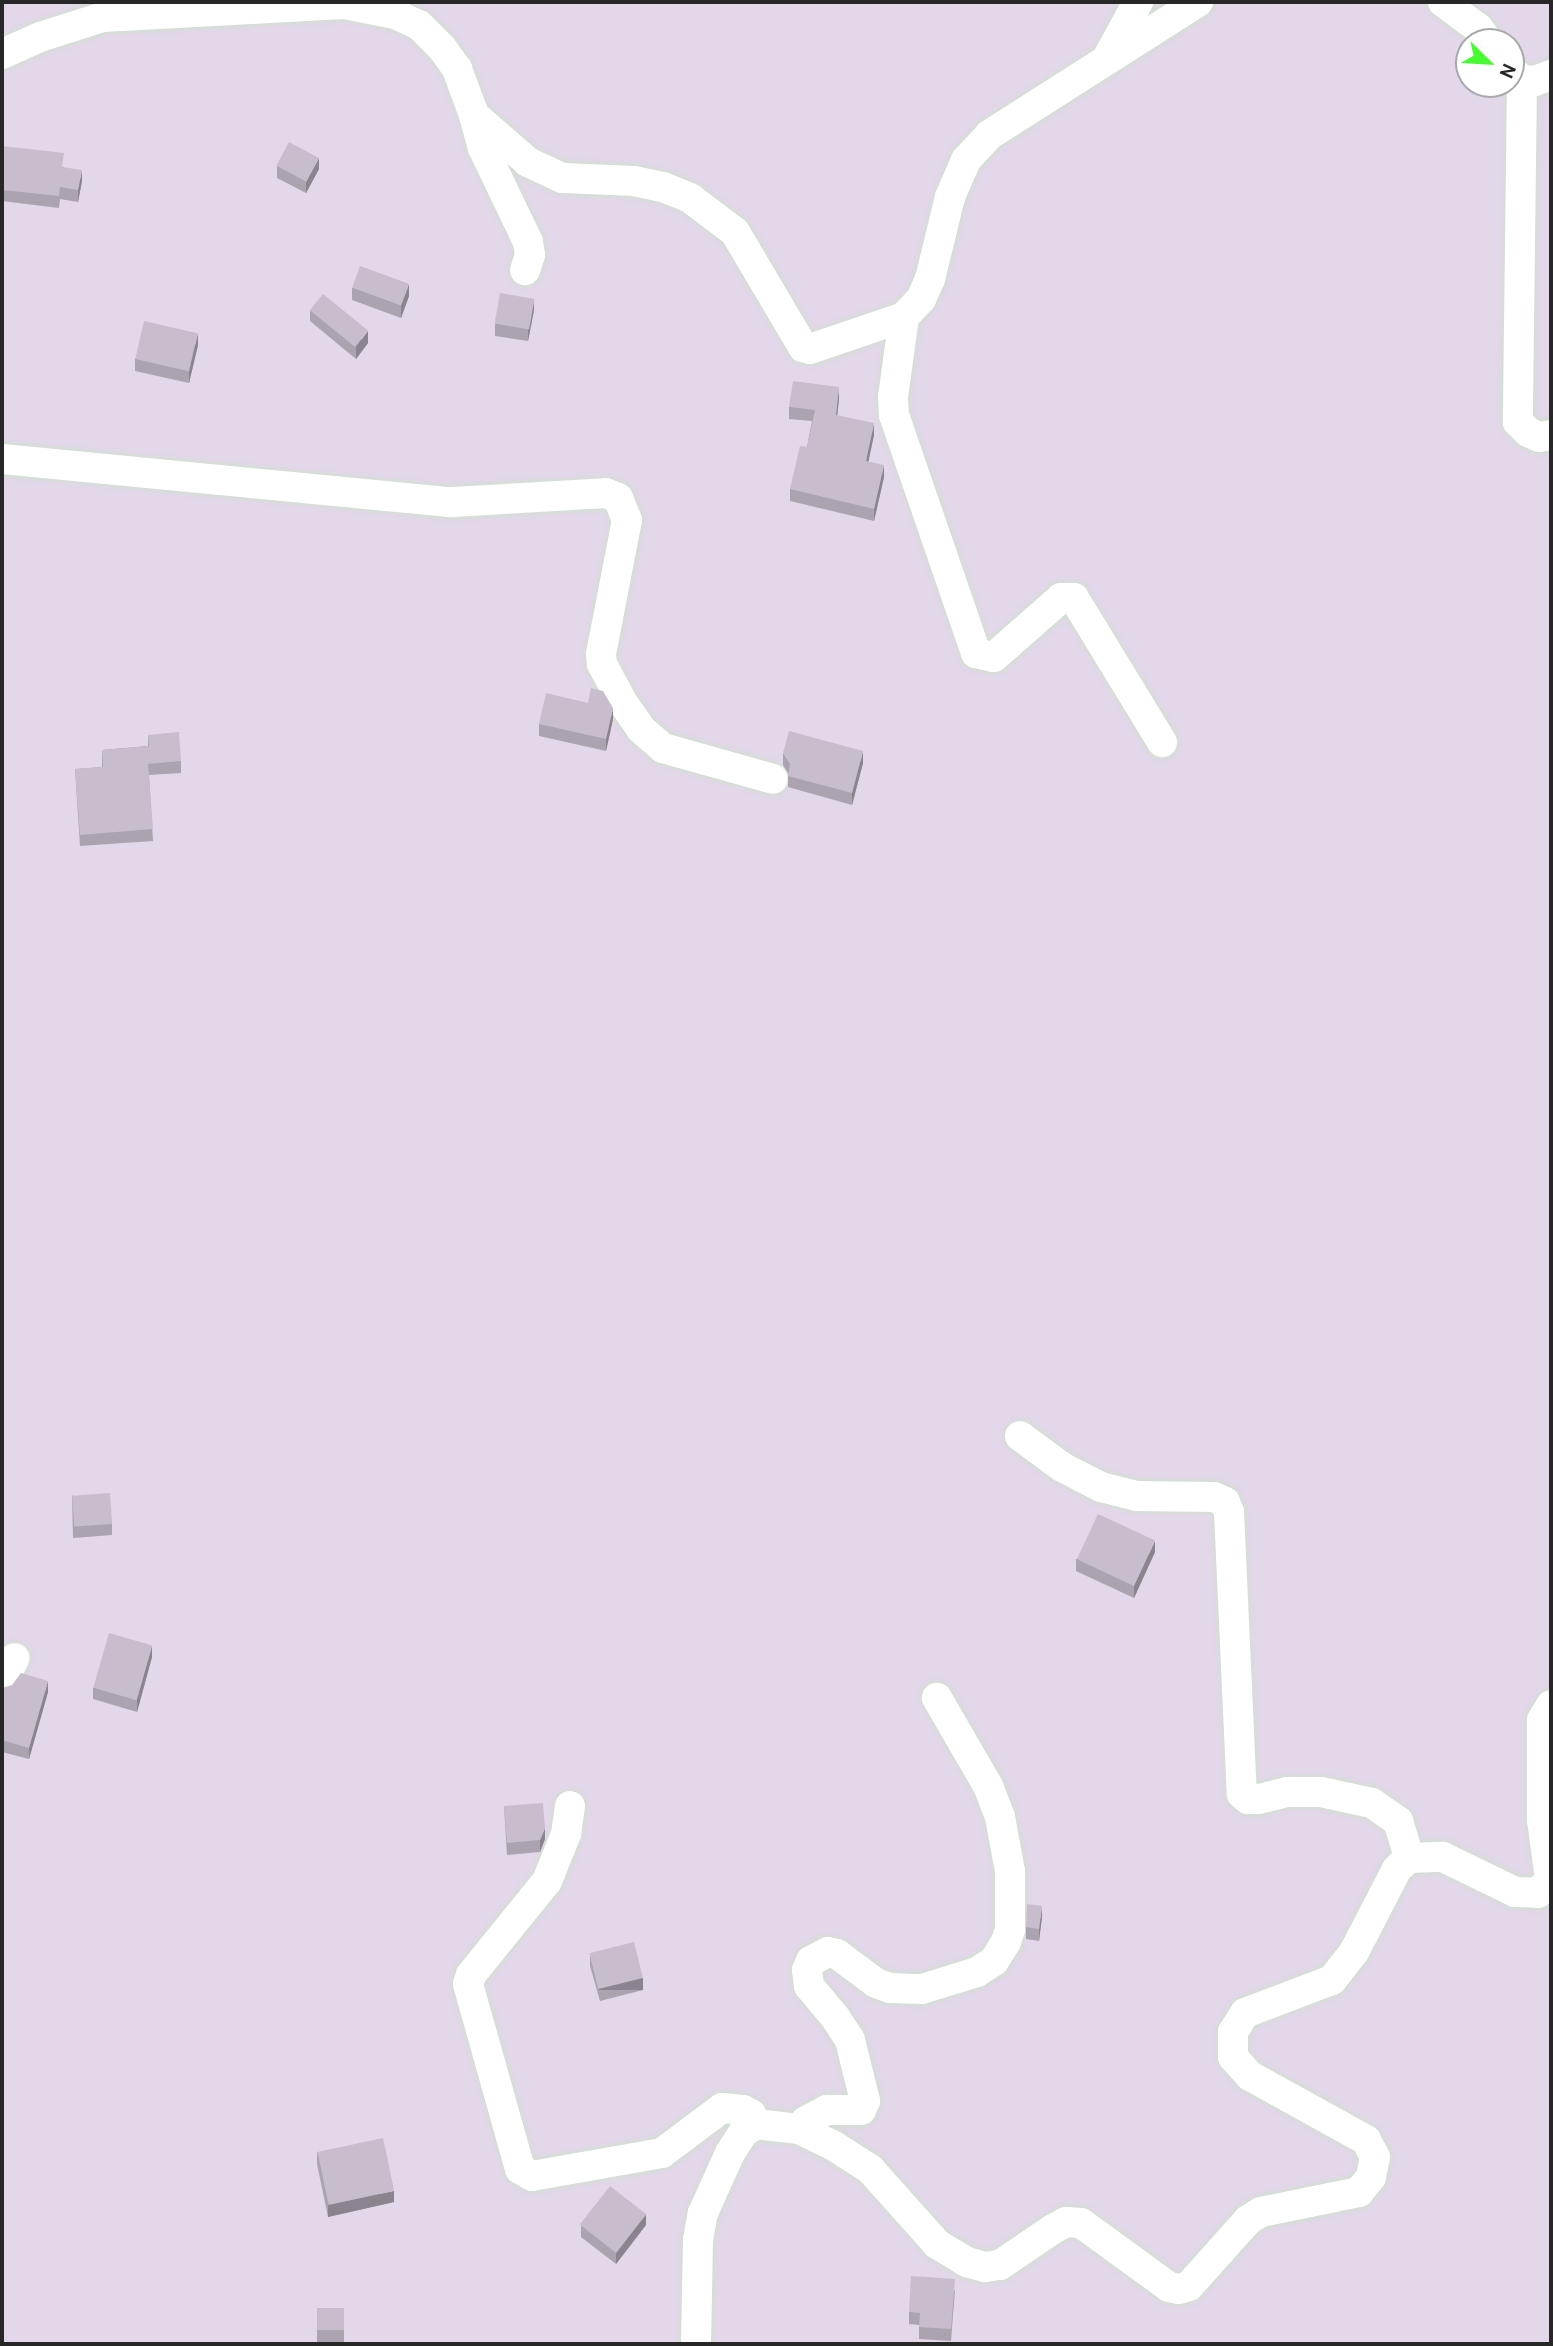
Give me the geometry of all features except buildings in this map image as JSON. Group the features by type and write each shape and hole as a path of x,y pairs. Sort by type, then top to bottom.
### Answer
{"street":[{"path":"1107,59 1138,2"},
{"path":"474,115 528,162 545,172 563,178 634,181 663,187 690,198 735,232 803,347 817,349 904,317 920,299 930,279 950,197 966,160 989,135 1198,2"},
{"path":"1443,2 1478,28"},
{"path":"2,54 40,37 103,16 344,4 395,14 419,25 457,69 474,115 482,148 527,242 530,255 525,270"},
{"path":"1525,78 1535,81 1551,75"},
{"path":"1516,98 1518,422 1528,432 1539,437 1551,435"},
{"path":"904,317 893,397 894,415 976,653 994,657 1061,598 1074,598 1162,742"},
{"path":"2,459 452,502 606,493 618,498 627,520 601,654 602,664 623,703 641,729 663,748 773,779"},
{"path":"1020,1436 1062,1467 1101,1487 1136,1496 1214,1497 1224,1502 1229,1512 1242,1794 1248,1799 1259,1799 1288,1791 1321,1793 1371,1803 1398,1821 1409,1858"},
{"path":"799,2129 806,2121 827,2110 861,2110 865,2101 850,2040 835,2017 808,1986 807,1970 811,1961 828,1952 837,1954 876,1983 890,1988 922,1989 977,1972 994,1961 1010,1930 1010,1871 1000,1817 988,1786 937,1698"},
{"path":"696,2344 698,2240 703,2213 730,2153 743,2133 755,2124 799,2129 834,2146 870,2169 937,2244 967,2262 985,2267 1000,2264 1066,2222 1081,2224 1169,2287 1189,2286 1248,2220 1261,2212 1359,2192 1371,2177 1375,2157 1366,2140 1250,2076 1233,2057 1233,2032 1245,2013 1332,1980 1353,1952 1397,1869 1409,1858 1443,1857 1515,1892 1538,1893 1550,1879 1542,1819 1542,1720 1551,1705"},
{"path":"570,1806 566,1834 547,1881 471,1975 468,1984 520,2169 532,2176 662,2153 722,2108 743,2110 751,2114 755,2124"}]}
